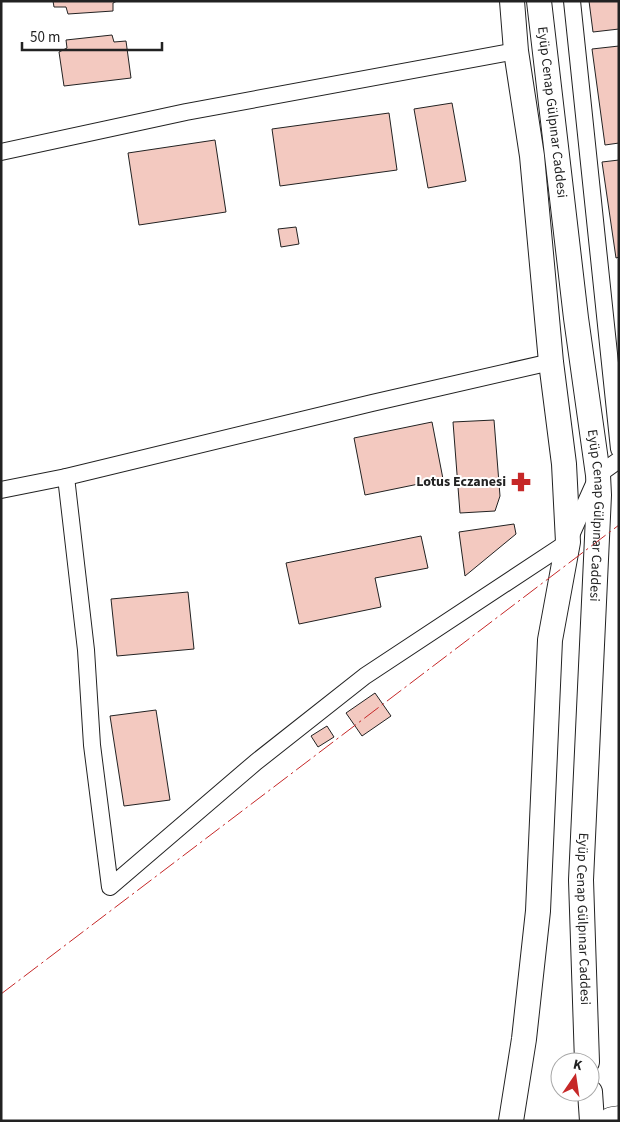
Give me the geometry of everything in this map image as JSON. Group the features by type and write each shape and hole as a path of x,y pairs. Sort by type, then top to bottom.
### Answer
{"highway":[{"path":"612,1121 619,1120"}],"main road":[{"path":"511,1121 524,1039 538,911 550,640 568,542 564,464 532,156 516,50 512,1"},
{"name":"Eyüp Cenap Gülpınar Caddesi","path":"539,1 599,495 581,880 587,1052"},
{"path":"591,1102 592,1121"}],"street":[{"path":"572,1 619,449"},
{"path":"1,152 186,112 516,50"},
{"path":"1,490 66,477 372,403 552,362"},
{"path":"66,477 86,650 92,745 110,887 256,762 365,676 568,542 598,475 619,460"}],"building":[{"path":"53,1 117,1 113,3 113,11 68,14 66,7 54,7"},
{"path":"589,1 619,1 619,29 593,32"},
{"path":"112,35 114,42 126,41 131,78 64,86 59,52 67,48 66,40"},
{"path":"619,46 619,143 605,145 592,49"},
{"path":"452,103 466,181 428,188 414,109"},
{"path":"389,113 397,170 280,186 272,129"},
{"path":"215,140 226,212 139,225 128,153"},
{"path":"619,160 619,257 616,258 602,162"},
{"path":"296,227 299,244 281,247 278,229"},
{"path":"494,420 500,496 495,511 460,513 453,422"},
{"path":"432,422 443,479 365,495 354,438"},
{"path":"514,524 516,534 465,576 459,532"},
{"path":"421,536 428,568 375,578 381,607 299,624 286,563"},
{"path":"188,592 194,649 117,656 111,599"},
{"path":"375,693 391,716 362,736 346,713"},
{"path":"156,710 170,800 124,806 110,716"},
{"path":"327,726 334,737 318,747 311,736"}],"power":[{"path":"1,994 619,525"}],"place":[{"name":"Lotus Eczanesi","path":"521,482"}]}
